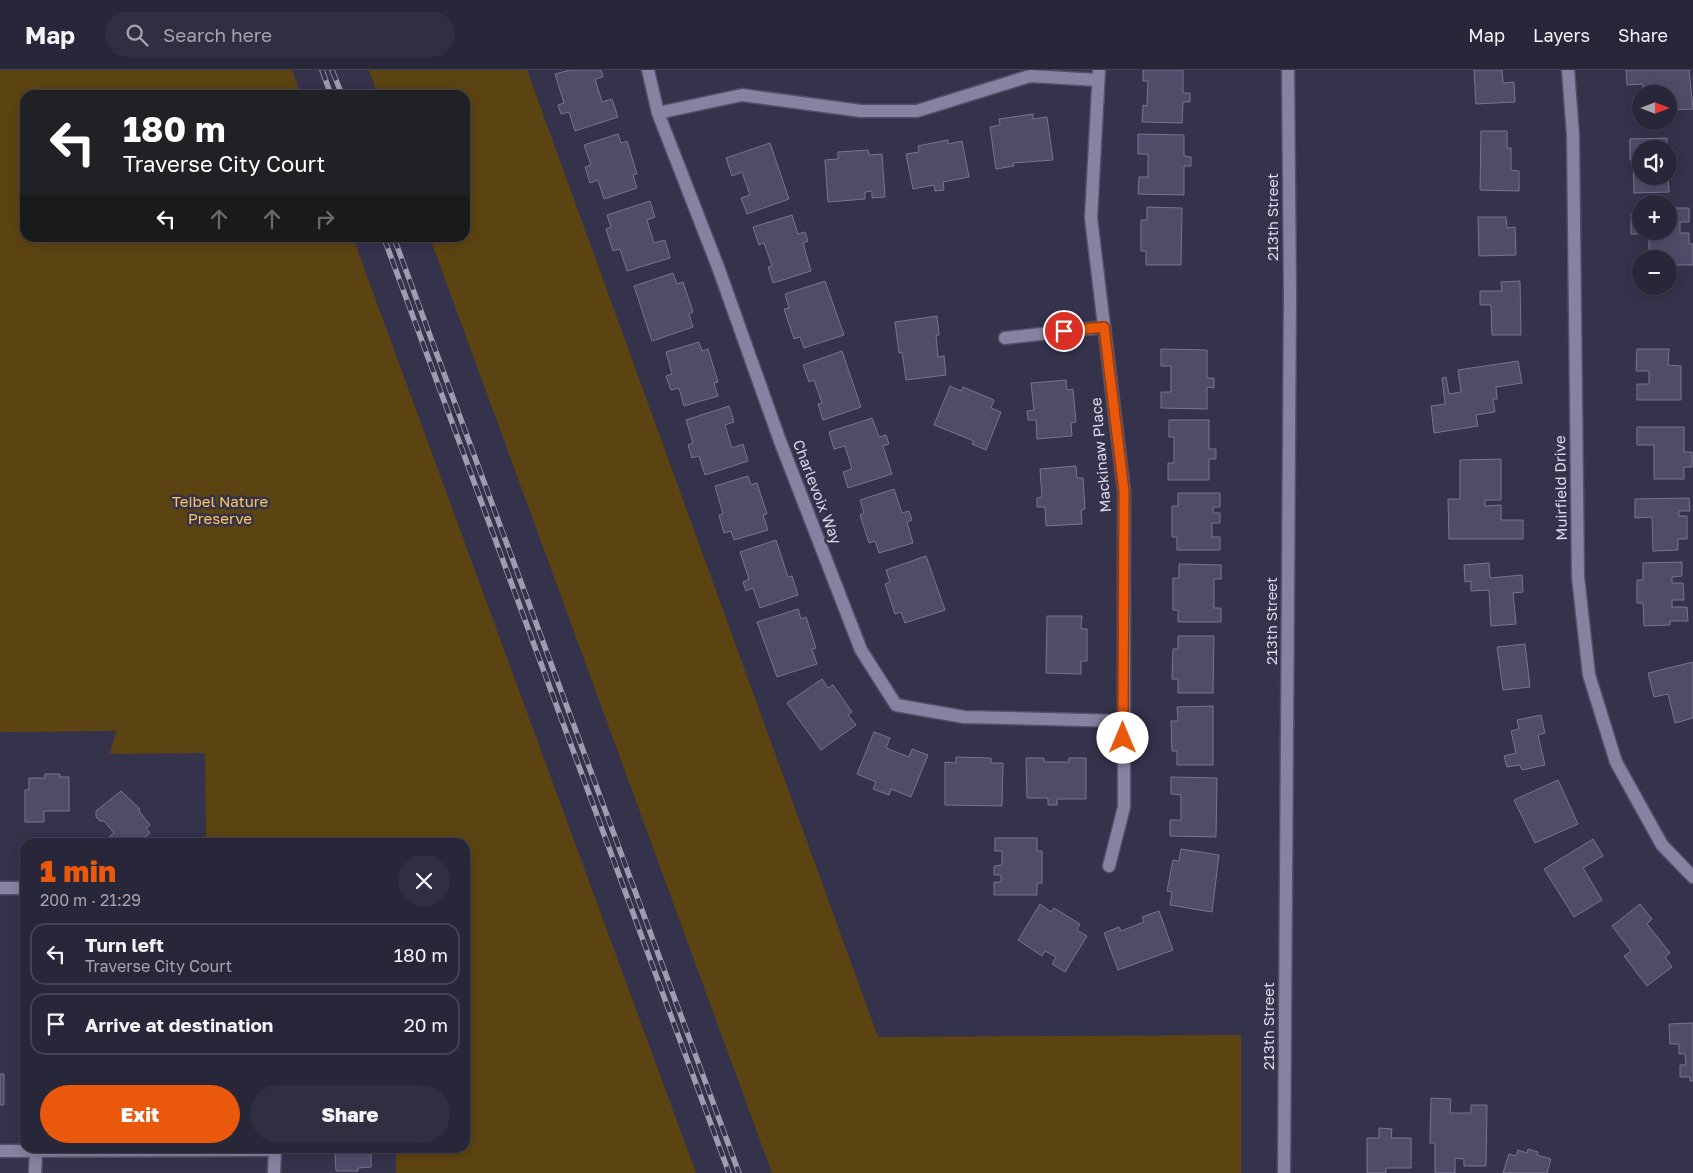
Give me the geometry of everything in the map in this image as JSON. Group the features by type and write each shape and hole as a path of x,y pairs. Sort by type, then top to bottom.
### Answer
{"street":[{"name":"Charlevoix Way","path":"648,70 658,113 718,267 780,441 861,650 896,704 964,717 1122,721"},
{"name":"213th Street","path":"1284,1173 1290,295 1288,70"},
{"name":"Muirfield Drive","path":"1568,70 1573,135 1578,577 1589,675 1616,762 1662,845 1693,877"},
{"path":"658,113 742,95 861,111 917,111 1030,76 1099,75"},
{"name":"Mackinaw Place","path":"1099,75 1091,218 1124,491 1122,721 1124,807 1109,866"},
{"path":"1005,338 1104,327"},
{"path":"0,888 20,888"},
{"path":"0,1150 20,1151"},
{"path":"35,1173 36,1153"},
{"path":"274,1153 274,1173"}],"green space":[{"name":"Teibel Nature Preserve","path":"0,70 292,70 299,90 20,90 20,242 354,242 696,1173 396,1173 396,1153 470,1153 470,838 206,838 205,753 110,754 116,731 0,732"},
{"path":"369,70 527,70 878,1037 1241,1035 1241,1173 772,1173 431,242 470,242 470,90 376,90"}],"building":[{"path":"570,70 601,70 603,77 595,79 602,102 612,99 618,117 575,131 569,112 561,114 558,105 564,103 555,74"},
{"path":"1143,70 1183,70 1183,93 1190,93 1190,102 1183,102 1182,123 1142,122 1143,105 1147,106 1148,81 1143,81"},
{"path":"1474,70 1502,70 1503,83 1514,82 1515,102 1476,104"},
{"path":"1626,70 1689,70 1693,109 1678,110 1678,85 1627,85"},
{"path":"1033,114 1033,119 1047,117 1053,160 1013,163 1014,166 996,169 990,127 1000,125 999,119"},
{"path":"1481,131 1507,131 1507,148 1511,148 1511,170 1519,171 1519,191 1480,190"},
{"path":"618,134 621,143 627,141 637,174 633,175 637,188 604,199 598,180 590,183 585,167 591,165 584,145"},
{"path":"1138,134 1184,135 1184,156 1191,157 1191,166 1184,166 1184,195 1138,194 1139,177 1148,177 1148,154 1138,154"},
{"path":"1667,138 1667,140 1632,140 1632,160 1630,160 1630,139"},
{"path":"948,140 948,144 962,141 969,177 943,182 944,190 935,191 934,185 913,189 906,154 919,152 918,146"},
{"path":"770,143 789,199 747,214 741,198 750,195 742,172 732,176 726,158"},
{"path":"868,150 869,155 882,154 885,197 872,198 872,191 865,192 865,199 828,202 825,160 838,159 838,152"},
{"path":"1634,185 1669,185 1669,192 1634,193"},
{"path":"650,201 655,217 647,220 654,243 665,240 670,258 627,271 620,249 613,251 606,229 611,227 607,215"},
{"path":"1147,207 1182,208 1181,265 1146,265 1146,251 1141,251 1141,220 1147,220"},
{"path":"1677,208 1689,208 1689,222 1680,222 1680,233 1689,233 1689,244 1693,244 1693,265 1677,265 1677,250 1649,250 1649,240 1677,240"},
{"path":"1632,214 1632,234 1631,234"},
{"path":"792,215 798,234 805,232 808,241 803,243 811,271 773,283 768,267 772,266 764,243 759,245 753,227"},
{"path":"1478,217 1506,217 1507,228 1515,227 1516,255 1479,256"},
{"path":"673,273 677,284 683,282 693,312 689,314 693,327 652,341 634,286"},
{"path":"825,281 844,335 804,348 800,337 794,339 784,309 789,308 785,294"},
{"path":"1520,281 1521,335 1492,335 1491,305 1480,305 1480,291 1502,291 1501,282"},
{"path":"937,316 939,335 936,335 938,357 944,356 946,375 906,380 902,352 899,353 895,322"},
{"path":"699,342 702,351 708,349 718,382 714,383 718,396 684,406 679,388 671,390 666,376 672,374 666,352"},
{"path":"1161,349 1207,350 1207,378 1214,378 1214,388 1207,387 1207,409 1161,408 1161,392 1171,392 1171,366 1161,366"},
{"path":"1637,349 1669,349 1668,365 1681,366 1681,400 1637,400 1637,384 1649,384 1649,371 1636,371"},
{"path":"842,351 861,407 823,420 818,404 822,403 814,380 809,382 803,365"},
{"path":"1518,361 1522,383 1496,387 1497,399 1493,399 1495,412 1476,415 1478,426 1434,433 1431,406 1445,404 1442,378 1446,377 1449,394 1461,392 1458,370"},
{"path":"1066,380 1067,390 1073,389 1076,422 1071,423 1072,436 1037,439 1036,420 1028,420 1027,411 1034,410 1031,383"},
{"path":"950,386 961,391 963,387 994,400 991,408 1001,412 986,450 972,444 974,441 934,425"},
{"path":"729,406 734,422 725,425 732,448 743,444 748,461 705,475 699,456 692,458 688,445 693,443 686,420"},
{"path":"872,418 879,437 886,435 889,444 883,446 892,474 848,488 843,472 852,469 845,446 834,449 829,432"},
{"path":"1169,420 1209,420 1209,449 1216,449 1216,459 1209,459 1209,480 1168,480 1168,463 1174,463 1174,437 1169,437"},
{"path":"1637,427 1684,427 1684,452 1692,452 1692,467 1684,467 1684,479 1654,479 1654,445 1637,445"},
{"path":"1501,459 1501,500 1485,500 1485,506 1501,505 1501,520 1523,520 1523,539 1449,539 1448,499 1460,499 1460,460"},
{"path":"1076,466 1077,478 1083,478 1085,509 1081,510 1082,524 1046,526 1045,507 1037,507 1037,498 1042,497 1040,469"},
{"path":"748,476 751,485 757,483 767,514 763,515 768,530 734,540 731,531 724,533 719,515 723,514 715,486"},
{"path":"894,489 902,513 909,511 912,520 907,522 913,543 879,553 875,541 869,543 860,515 864,513 860,500"},
{"path":"1178,493 1220,493 1220,507 1213,507 1213,513 1220,513 1220,523 1212,523 1212,537 1220,537 1220,550 1177,550 1177,537 1172,537 1172,506 1178,506"},
{"path":"1689,498 1690,511 1679,511 1679,516 1687,516 1687,539 1678,539 1678,550 1653,551 1652,517 1635,518 1635,499"},
{"path":"776,540 788,577 792,576 798,595 760,608 753,588 746,591 743,582 749,579 740,552"},
{"path":"926,556 945,610 905,623 901,612 895,614 885,584 890,582 886,570"},
{"path":"1682,562 1682,576 1672,577 1672,583 1683,583 1684,600 1672,600 1672,607 1687,607 1688,621 1670,621 1670,625 1644,626 1643,603 1637,603 1637,580 1643,580 1643,563"},
{"path":"1489,563 1490,578 1522,575 1523,592 1513,593 1516,624 1491,626 1489,590 1471,591 1471,581 1465,582 1464,565"},
{"path":"1179,564 1221,565 1221,579 1214,579 1214,608 1221,608 1221,622 1178,622 1178,610 1173,610 1173,578 1179,578"},
{"path":"798,609 801,619 806,617 816,648 812,649 817,664 777,677 757,622"},
{"path":"1047,616 1082,616 1081,629 1087,629 1087,661 1081,661 1081,674 1046,673"},
{"path":"1178,636 1214,636 1213,693 1178,693 1178,679 1172,679 1173,649 1178,649"},
{"path":"1525,644 1530,687 1503,690 1497,647"},
{"path":"1693,662 1693,718 1675,723 1668,694 1654,697 1648,673"},
{"path":"822,679 828,688 833,685 852,712 848,715 856,725 821,750 787,703"},
{"path":"1213,706 1213,765 1177,765 1177,751 1172,751 1171,721 1178,721 1177,707"},
{"path":"1541,715 1545,733 1538,735 1545,765 1522,770 1520,765 1507,767 1504,756 1516,753 1511,731 1519,729 1517,720"},
{"path":"874,732 890,738 886,748 909,757 912,749 928,755 911,797 891,789 889,795 873,789 876,782 857,774"},
{"path":"956,757 991,758 991,763 1003,763 1002,806 945,805 945,762 956,763"},
{"path":"1026,758 1044,758 1044,762 1069,762 1069,758 1086,758 1086,799 1057,799 1057,805 1048,805 1048,798 1027,798"},
{"path":"45,774 60,774 60,777 69,777 69,811 44,811 44,822 25,822 25,790 29,790 29,778 45,778"},
{"path":"1171,777 1217,778 1216,837 1170,836 1170,820 1181,820 1181,795 1171,794"},
{"path":"1558,780 1578,824 1535,843 1514,800"},
{"path":"121,791 140,809 139,811 150,825 146,828 150,833 144,838 108,838 114,833 104,821 100,821 96,817 96,811"},
{"path":"995,838 1037,838 1037,851 1042,851 1042,883 1037,883 1037,895 994,895 994,882 1001,882 1001,875 994,875 994,866 1002,865 1002,851 995,851"},
{"path":"1593,839 1603,856 1583,868 1602,900 1574,917 1544,869"},
{"path":"1181,849 1219,855 1212,912 1170,905 1172,892 1167,891 1173,860 1179,861"},
{"path":"1040,904 1051,912 1054,908 1080,924 1077,930 1087,936 1065,972 1052,964 1056,957 1045,951 1042,956 1018,940"},
{"path":"1640,904 1652,919 1647,924 1670,953 1665,957 1672,967 1647,986 1624,956 1631,951 1612,926"},
{"path":"1159,911 1173,950 1118,970 1104,933 1119,927 1121,931 1144,922 1142,917"},
{"path":"1693,1023 1693,1081 1690,1081 1690,1077 1680,1077 1680,1065 1686,1065 1685,1054 1679,1054 1679,1044 1670,1044 1669,1024"},
{"path":"0,1074 4,1074 4,1105 0,1105"},
{"path":"1431,1098 1451,1099 1450,1113 1471,1113 1471,1105 1487,1105 1486,1166 1464,1166 1464,1159 1455,1158 1455,1173 1435,1173 1435,1143 1430,1143"},
{"path":"1379,1128 1392,1129 1391,1138 1411,1138 1411,1168 1386,1168 1386,1173 1367,1173 1367,1138 1379,1138"},
{"path":"1528,1149 1538,1152 1537,1155 1551,1159 1547,1173 1503,1173 1509,1154 1516,1156 1518,1150 1527,1153"},
{"path":"335,1153 371,1153 371,1167 358,1168 358,1171 336,1171"}],"railway":[{"path":"322,70 329,90"},
{"path":"332,70 340,90"},
{"path":"385,242 729,1173"},
{"path":"395,242 739,1173"}],"route":[{"path":"1064,331 1104,327 1124,491 1123,738"}]}
